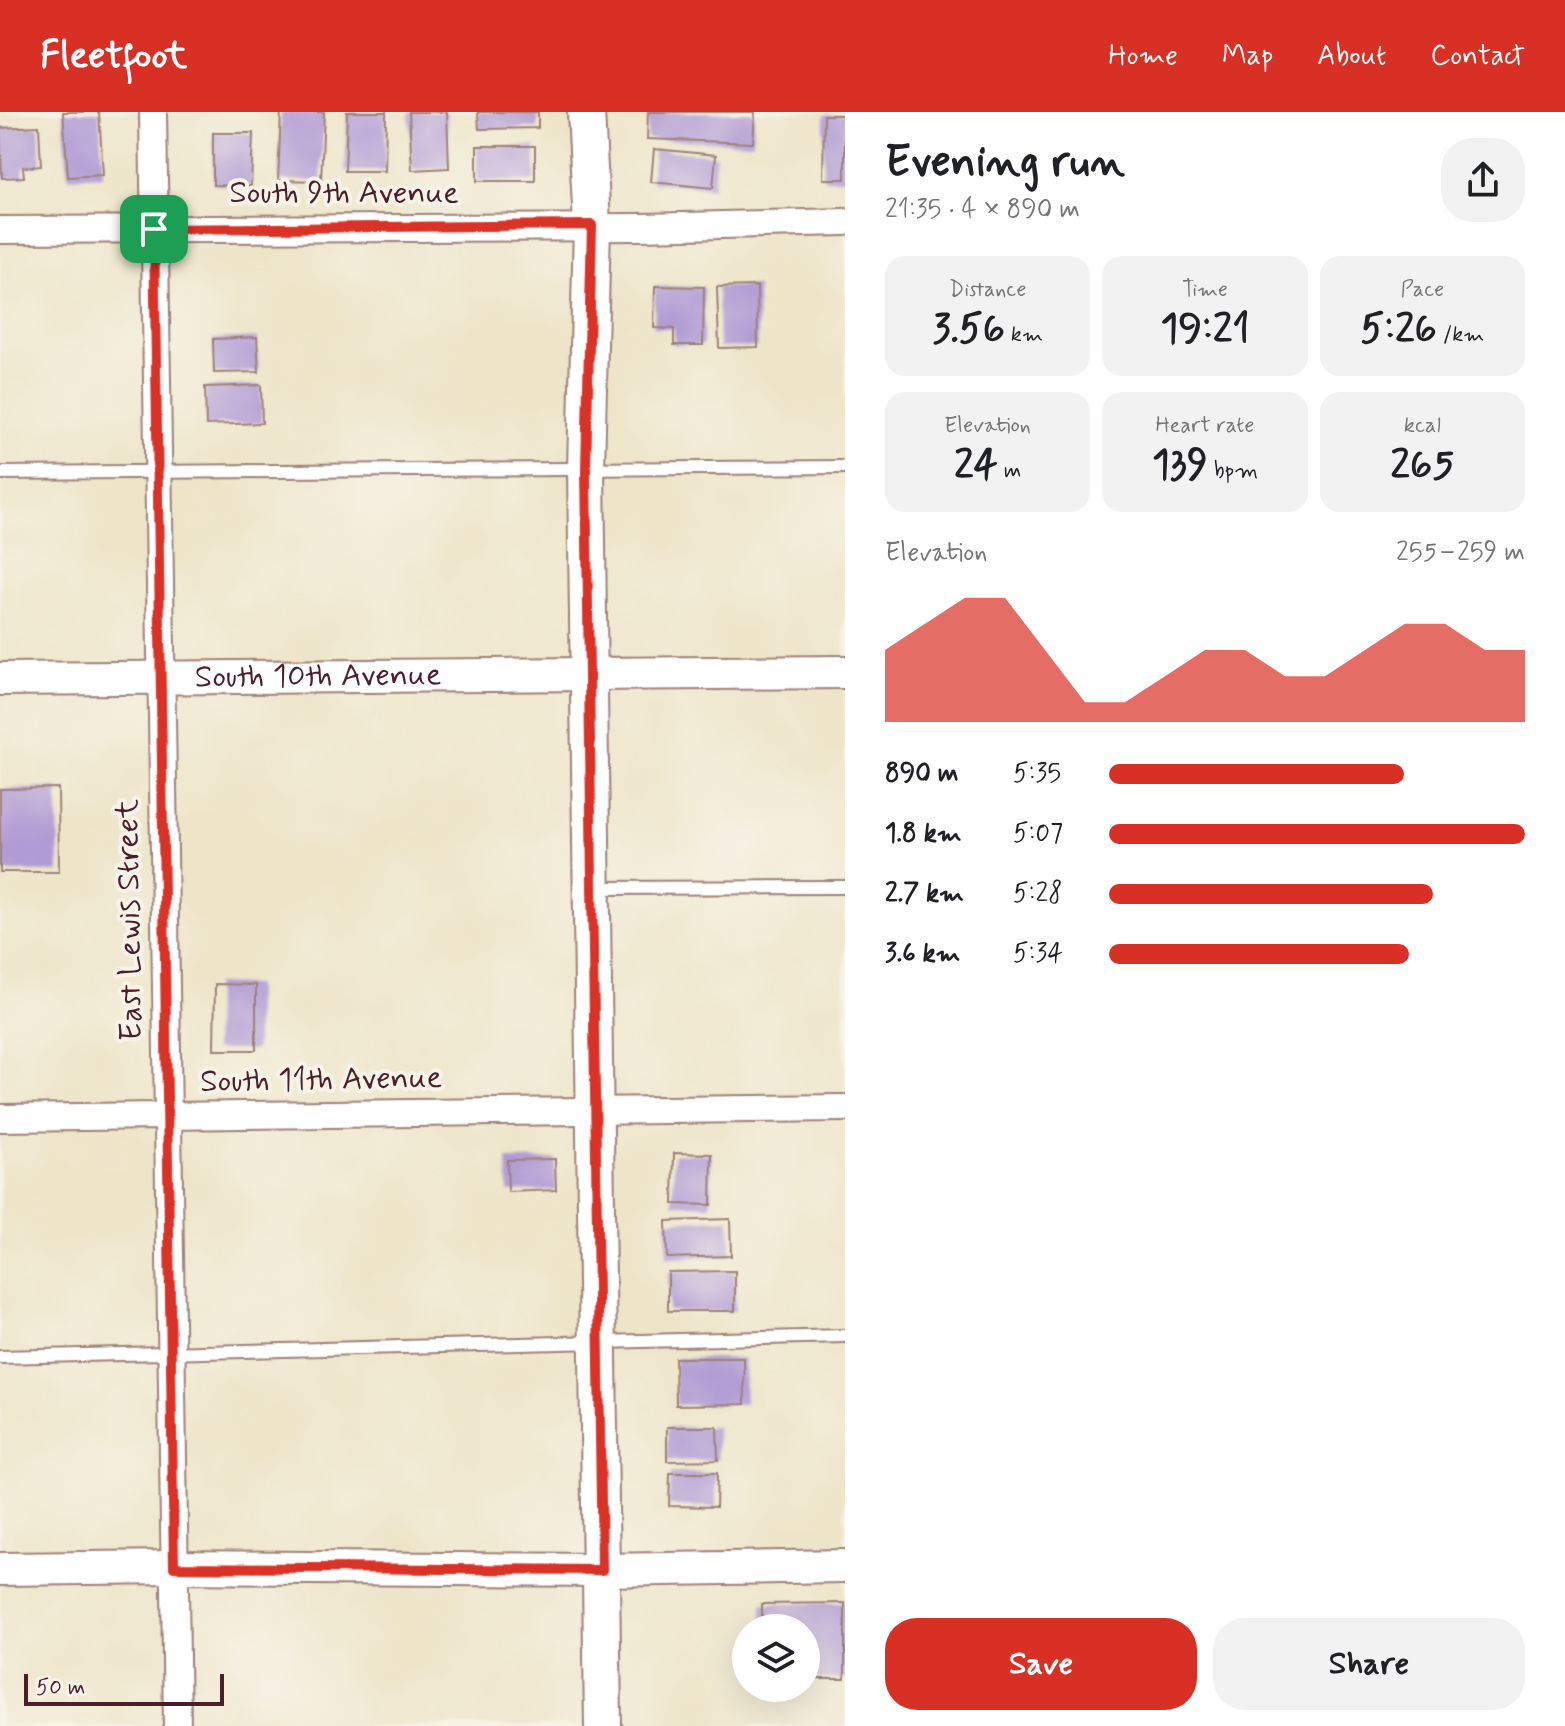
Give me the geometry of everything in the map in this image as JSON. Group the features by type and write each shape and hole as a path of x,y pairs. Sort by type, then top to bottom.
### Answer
{"main road":[{"path":"586,112 592,225 586,469 603,1726"}],"street":[{"name":"East Lewis Street","path":"153,112 177,1726"},
{"name":"South 9th Avenue","path":"0,230 845,222"},
{"name":"South 10th Avenue","path":"0,679 845,672"},
{"name":"South 11th Avenue","path":"0,1118 845,1108"},
{"path":"0,1569 602,1570 845,1566"}],"lane":[{"path":"0,473 845,467"},
{"path":"592,888 845,887"},
{"path":"0,1357 845,1336"}],"building":[{"path":"63,112 99,112 103,175 68,177"},
{"path":"281,112 324,112 321,181 278,180"},
{"path":"347,112 386,112 385,171 345,171"},
{"path":"409,112 447,112 449,168 412,170"},
{"path":"478,112 538,112 538,128 479,129"},
{"path":"648,112 755,112 753,143 647,139"},
{"path":"824,115 845,115 845,179 823,179"},
{"path":"39,126 41,166 23,167 24,177 2,178 0,128"},
{"path":"213,133 253,133 251,186 213,185"},
{"path":"477,146 535,146 535,181 477,181"},
{"path":"654,149 716,155 713,188 651,182"},
{"path":"655,286 704,287 703,345 674,345 674,329 654,328"},
{"path":"757,286 758,347 719,348 717,287"},
{"path":"257,337 259,372 214,373 213,339"},
{"path":"261,385 262,423 206,425 205,387"},
{"path":"58,788 59,872 0,872 0,789"},
{"path":"215,984 256,985 256,1050 214,1050"},
{"path":"674,1153 712,1154 711,1205 673,1204"},
{"path":"555,1159 556,1190 508,1192 507,1160"},
{"path":"730,1219 731,1256 667,1258 666,1221"},
{"path":"735,1271 735,1311 668,1311 668,1272"},
{"path":"675,1358 744,1358 745,1404 676,1405"},
{"path":"667,1427 717,1427 718,1460 667,1461"},
{"path":"670,1473 717,1473 716,1507 669,1506"},
{"path":"845,1603 845,1679 820,1679 820,1614 762,1614 762,1604"}],"route":[{"path":"592,225 586,469 602,1570 174,1567 154,229 592,225"}]}
